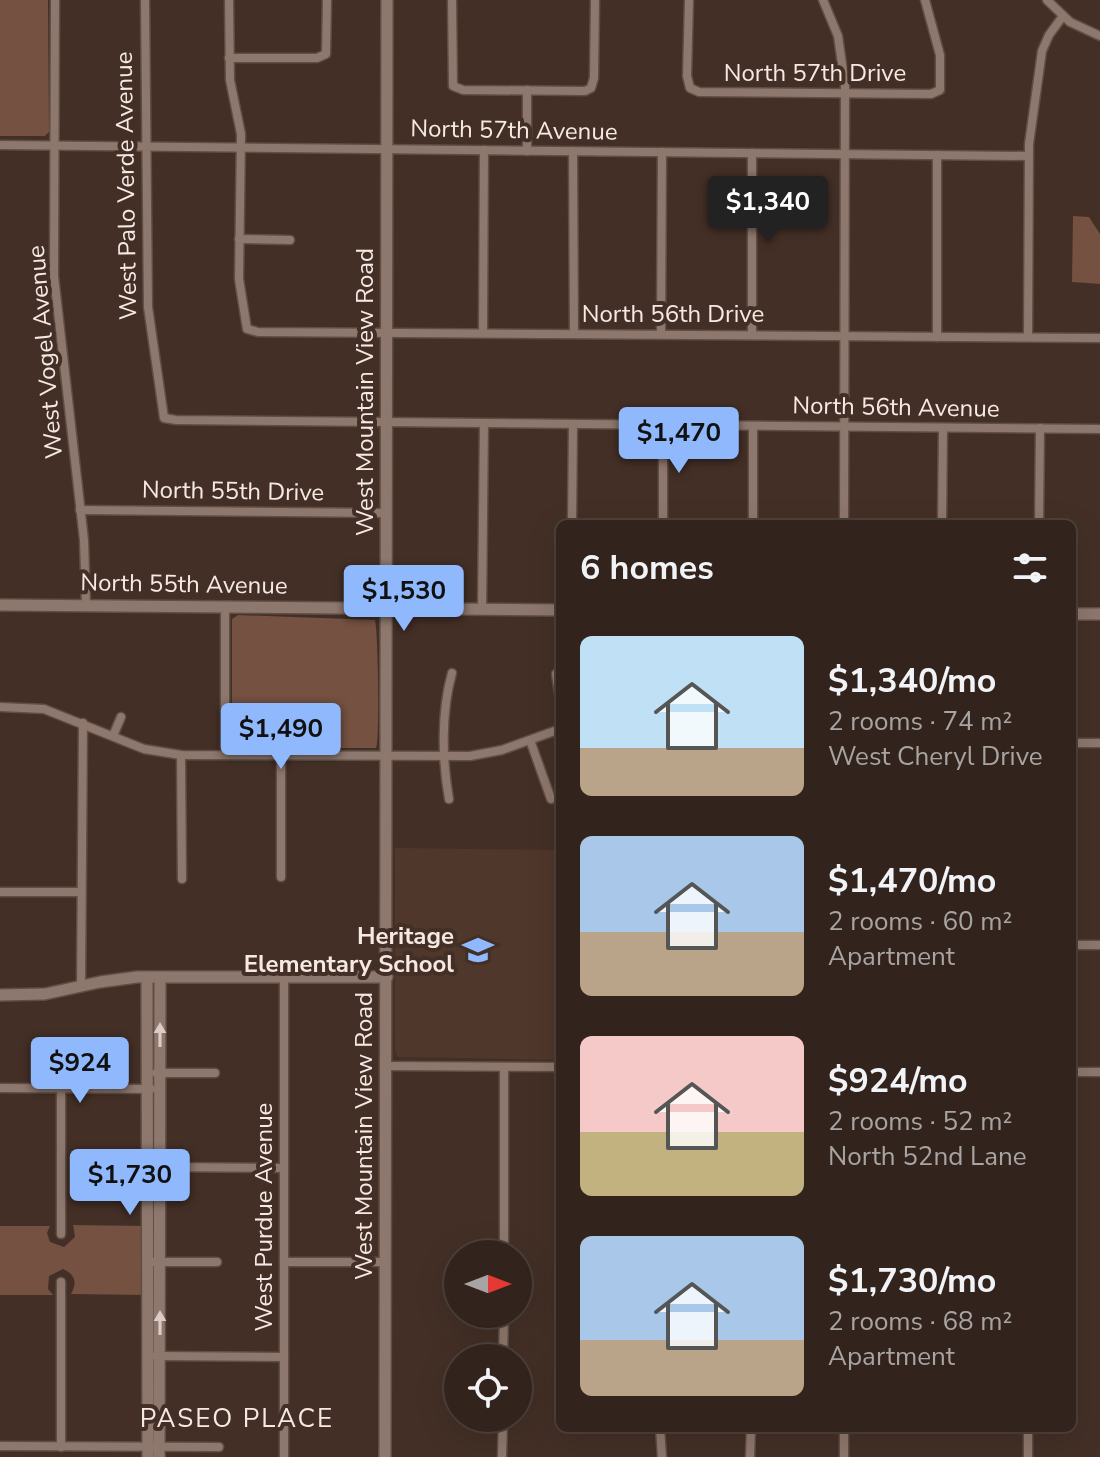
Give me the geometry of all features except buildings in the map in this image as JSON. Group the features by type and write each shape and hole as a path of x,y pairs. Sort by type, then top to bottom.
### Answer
{"street":[{"name":"West Vogel Avenue","path":"55,0 54,276 86,566 86,605"},
{"name":"West Palo Verde Avenue","path":"145,0 148,307 164,418"},
{"path":"229,0 230,80 239,119 239,239 290,240"},
{"path":"229,58 317,58 326,54 327,0"},
{"name":"West Mountain View Road","path":"385,1457 387,0"},
{"path":"452,0 453,86 463,90 585,91 591,88 594,78 595,0"},
{"name":"North 57th Drive","path":"689,0 687,76 690,88 699,92 931,94 940,90 940,55 925,0"},
{"path":"823,0 838,36 846,93 844,520"},
{"path":"1047,0 1080,28 1100,36"},
{"path":"1028,337 1028,156 1042,51 1063,16"},
{"path":"527,90 527,151"},
{"name":"North 57th Avenue","path":"0,145 1028,156"},
{"path":"483,332 484,150"},
{"path":"573,151 574,333"},
{"path":"661,334 662,152"},
{"path":"752,153 752,335"},
{"path":"937,155 937,337"},
{"name":"North 56th Drive","path":"239,239 239,279 247,329 258,332 1100,338"},
{"name":"North 56th Avenue","path":"164,418 1100,429"},
{"path":"482,609 484,424"},
{"path":"572,520 573,424"},
{"path":"663,425 663,520"},
{"path":"753,426 753,520"},
{"path":"942,520 943,428"},
{"path":"1039,520 1040,428"},
{"name":"North 55th Drive","path":"80,510 386,513"},
{"name":"North 55th Avenue","path":"0,605 556,610"},
{"path":"225,606 225,755"},
{"path":"1076,614 1100,614"},
{"path":"449,799 445,708 452,673"},
{"path":"0,707 44,709 144,749 181,755 484,755 556,730"},
{"path":"113,736 121,717"},
{"path":"81,986 83,723"},
{"path":"530,740 551,799"},
{"path":"1076,743 1100,743"},
{"path":"181,755 182,879"},
{"path":"281,755 281,877"},
{"path":"0,892 81,892"},
{"path":"1076,945 1100,945"},
{"path":"0,995 45,994 118,979 154,977 387,977"},
{"path":"154,977 154,1452"},
{"name":"West Purdue Avenue","path":"284,977 284,1457"},
{"path":"386,1066 556,1067"},
{"path":"504,1067 504,1240"},
{"path":"1076,1072 1100,1072"},
{"path":"154,1073 215,1073"},
{"path":"0,1088 154,1089"},
{"path":"61,1089 61,1234"},
{"path":"154,1167 284,1168"},
{"path":"154,1262 217,1262"},
{"path":"284,1262 385,1262"},
{"path":"61,1282 61,1447"},
{"path":"154,1356 284,1357"},
{"path":"502,1457 503,1432"},
{"path":"660,1432 662,1457"},
{"path":"750,1457 751,1432"},
{"path":"844,1432 844,1457"},
{"path":"1028,1432 1028,1457"},
{"path":"0,1446 154,1452 219,1447"}],"shaded area":[{"path":"0,0 48,0 49,132 45,136 0,136"},
{"path":"1073,216 1089,217 1100,234 1100,284 1072,282"},
{"path":"238,615 375,620 378,686 376,748 234,748 232,619"},
{"name":"Heritage Elementary School","path":"395,848 556,850 556,1060 398,1057 395,1051"},
{"path":"73,1225 144,1226 144,1295 71,1294 74,1280 63,1269 49,1276 48,1289 53,1295 0,1295 0,1226 50,1226 47,1233 50,1242 64,1247 75,1237"}],"place":[{"name":"Heritage Elementary School","path":"478,950"}],"district":[{"name":"PASEO PLACE","path":"237,1418"}]}
